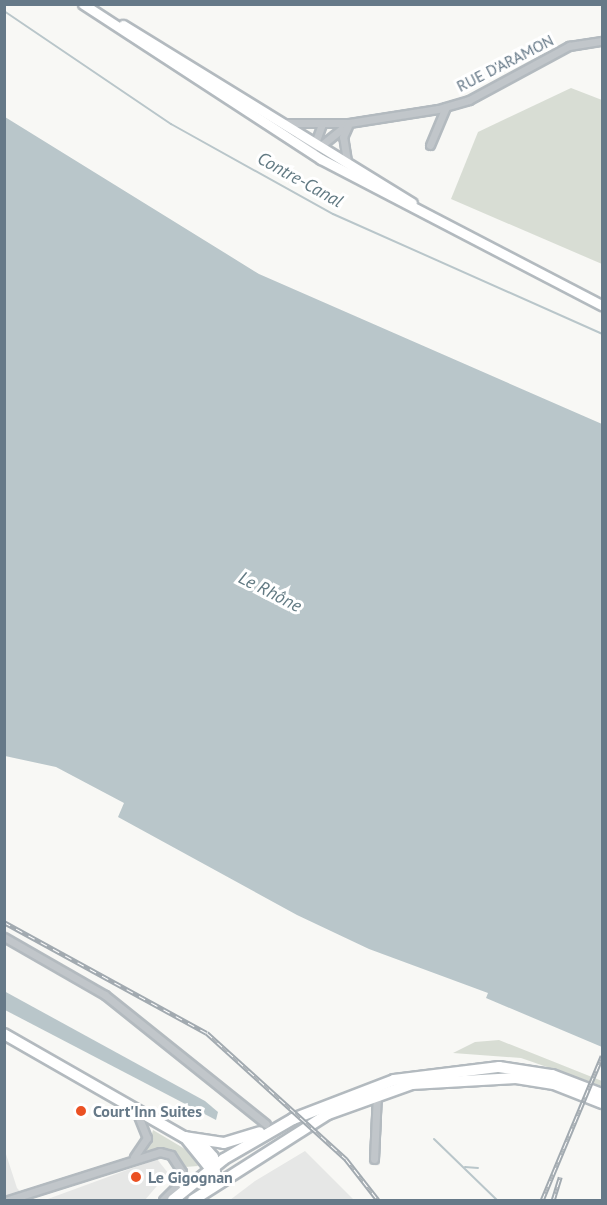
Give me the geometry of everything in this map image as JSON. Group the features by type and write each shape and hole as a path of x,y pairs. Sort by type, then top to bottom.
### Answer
{"main road":[{"path":"83,4 321,159 603,305"},
{"path":"88,4 286,123 442,223"},
{"path":"4,1034 184,1137 199,1142 224,1143 367,1088 444,1070 528,1071 603,1094"},
{"path":"193,1200 233,1172 328,1114 377,1094 432,1080 485,1076 535,1080 603,1103"},
{"path":"173,1200 272,1126"},
{"path":"184,1137 214,1170 233,1172"},
{"path":"199,1142 214,1170"},
{"path":"185,1200 214,1170"}],"street":[{"name":"RUE D'ARAMON","path":"316,144 349,123 446,106 568,46 603,41"},
{"path":"429,145 446,106"},
{"path":"245,111 316,144"},
{"path":"286,123 349,123 343,138 347,161"},
{"path":"321,159 316,144 322,124"},
{"path":"4,938 105,995 272,1126"},
{"path":"374,1159 377,1094"},
{"path":"133,1158 147,1138 134,1108"},
{"path":"8,1200 133,1158 165,1153 180,1165 178,1185 163,1200"}],"shaded area":[{"path":"571,88 602,100 602,264 451,199 478,132"},
{"path":"499,1040 602,1081 602,1086 521,1058 453,1053 475,1042"},
{"path":"153,1130 190,1152 198,1166 185,1167 167,1149 146,1153"},
{"path":"4,1148 17,1188 28,1200 5,1200"},
{"path":"305,1151 354,1200 230,1200 255,1181"},
{"name":"Le Gigognan","path":"157,1159 168,1173 145,1200 45,1200"}],"water":[{"name":"Le Rhône","path":"5,117 259,274 602,424 602,1047 486,998 488,993 369,949 297,915 118,817 124,803 56,767 5,756"},
{"path":"4,991 205,1101 218,1112 216,1120 5,1010"}],"waterway":[{"name":"Contre-Canal","path":"4,11 171,124 333,214 602,334"},
{"path":"434,1139 497,1200"},
{"path":"465,1167 478,1168"}],"railway":[{"path":"4,922 207,1033 346,1159 378,1200"},
{"path":"542,1200 602,1056"},
{"path":"553,1200 560,1177"}],"place":[{"name":"Court'Inn Suites","path":"81,1111"},
{"name":"Le Gigognan","path":"136,1177"}]}
